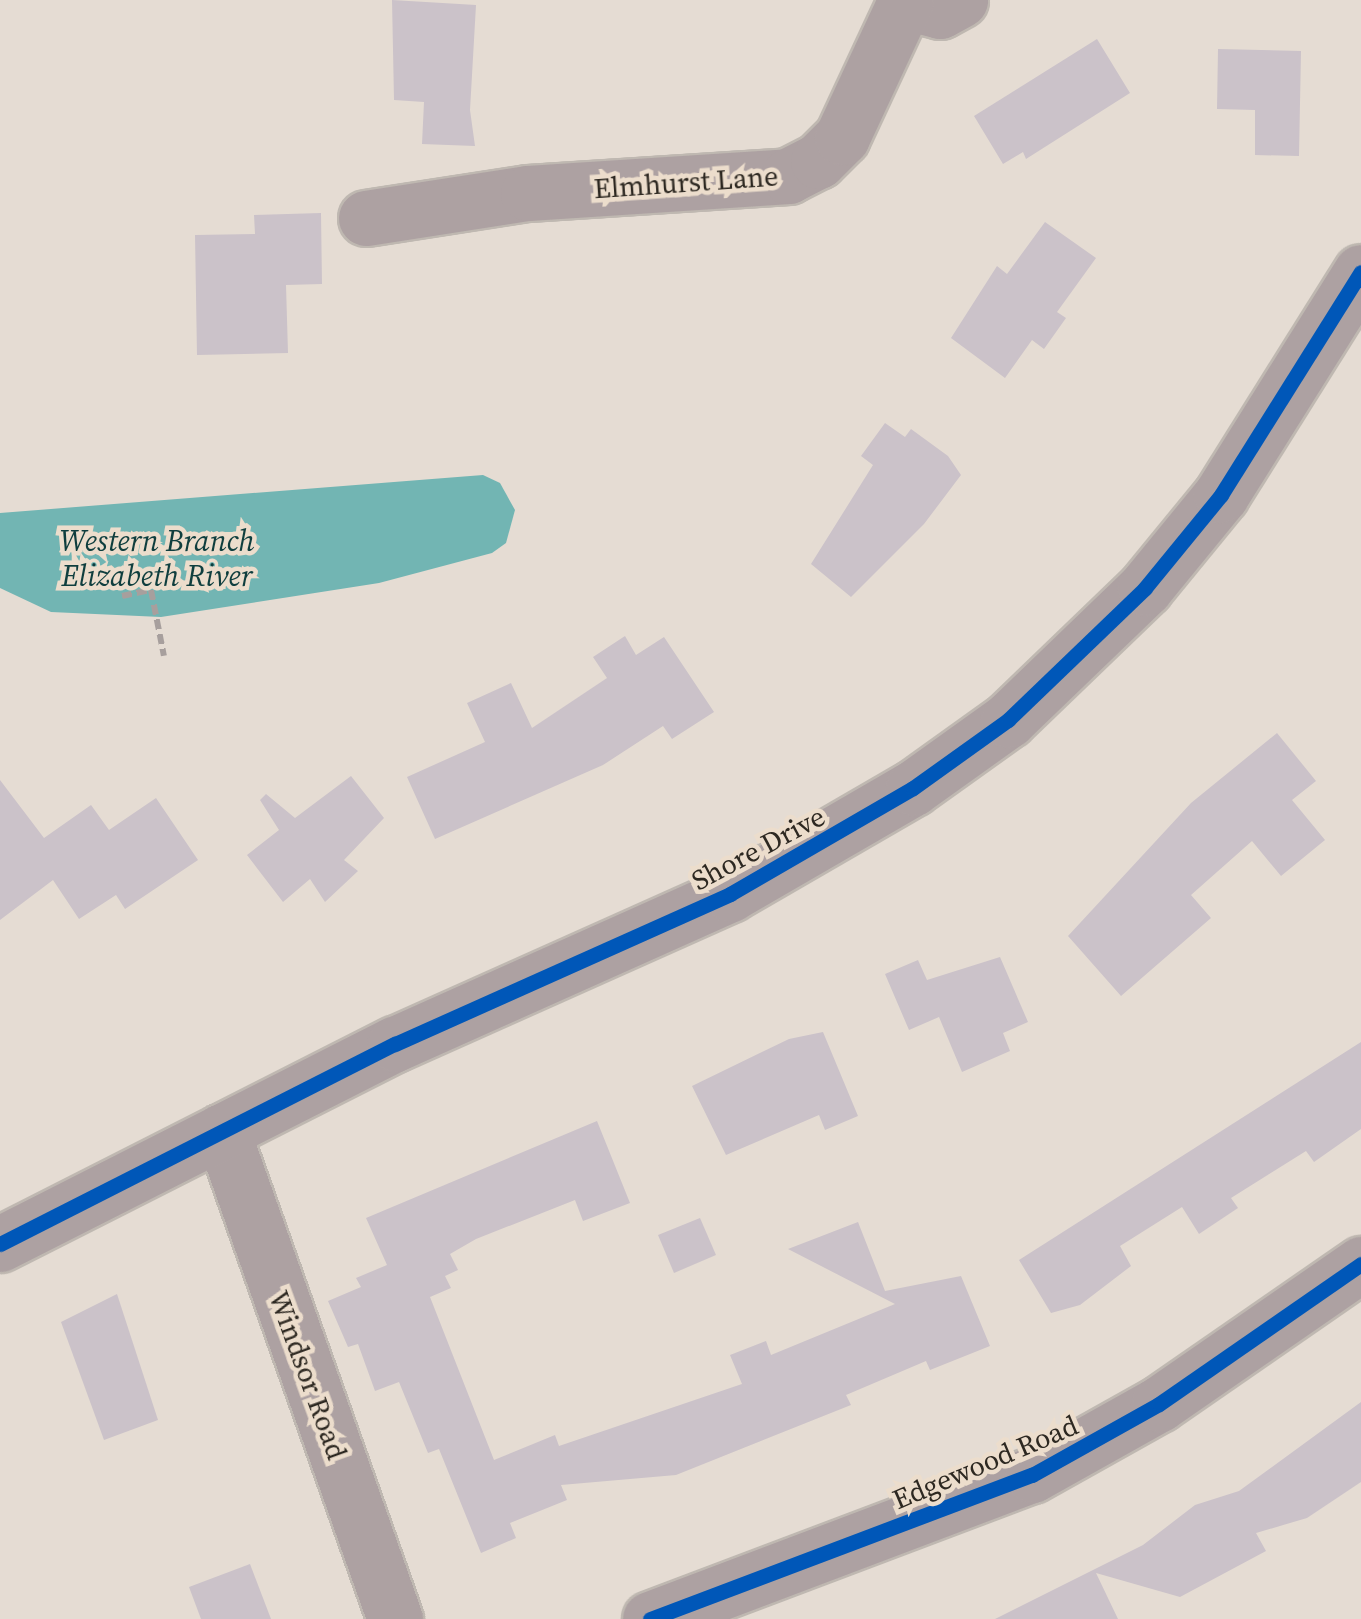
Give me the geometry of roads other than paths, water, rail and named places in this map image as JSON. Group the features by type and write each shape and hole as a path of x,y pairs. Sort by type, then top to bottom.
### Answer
{"street":[{"name":"Elmhurst Lane","path":"366,218 528,193 788,176 818,161 842,137 925,1"},
{"name":"Shore Drive","path":"0,1244 222,1132 799,858 1008,720 1146,588 1221,495 1361,272"},
{"name":"Windsor Road","path":"222,1132 395,1619"},
{"name":"Edgewood Road","path":"650,1619 1032,1475 1159,1404 1361,1264"}],"water":[{"name":"Western Branch Elizabeth River","path":"483,475 500,483 515,510 506,543 492,553 379,583 161,617 51,612 0,588 0,513"}]}
